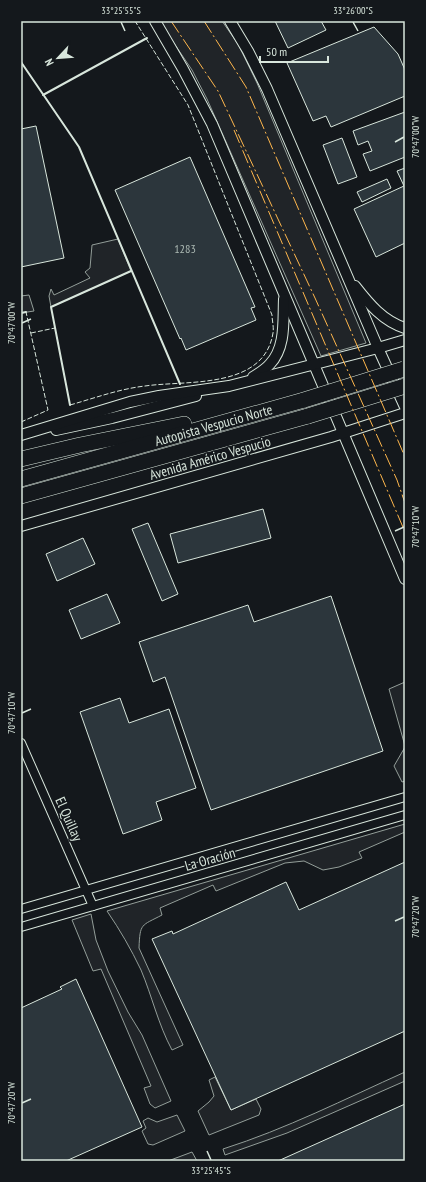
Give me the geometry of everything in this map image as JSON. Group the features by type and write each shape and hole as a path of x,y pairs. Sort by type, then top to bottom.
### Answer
{"highway":[{"name":"Autopista Vespucio Norte","path":"21,479 304,400 405,369"},
{"name":"Autopista Vespucio Norte","path":"21,496 308,416 405,386"},
{"path":"21,459 80,445 192,422 250,415"}],"street":[{"path":"155,21 183,69 212,124 405,579"},
{"path":"230,21 248,51 267,88 345,272 405,407"},
{"path":"345,272 376,311 391,322 405,328"},
{"path":"247,381 269,365 277,353 283,331 284,295"},
{"path":"25,434 57,430 169,404 247,381 314,365 405,340"},
{"name":"Avenida Américo Vespucio","path":"21,526 343,434 405,414"},
{"name":"El Quillay","path":"21,743 87,889 93,906"},
{"name":"La Oración","path":"21,908 405,797"},
{"name":"La Oración","path":"21,927 405,815"}],"shaded area":[{"path":"159,21 222,21 238,44 257,83 366,343 321,356 207,99 192,70"},
{"path":"118,239 131,271 51,307 49,296 51,289 54,295 90,278 85,272 90,268 92,245"},
{"path":"29,295 34,311 21,313 21,296"},
{"path":"405,682 405,746 389,689"},
{"path":"405,747 405,781 402,782 394,766"},
{"path":"405,824 405,832 359,852 362,858 339,867 323,870 304,861 285,863 216,891 213,885 160,908 162,915 143,926 141,929 139,948 183,1045 172,1050 141,970 107,911"},
{"path":"91,914 96,940 108,971 128,1012 142,1035 171,1101 155,1108 150,1104 144,1088 151,1086 101,969 93,971 72,920"},
{"path":"405,1072 405,1081 287,1133 225,1155 223,1149 292,1123"},
{"path":"215,1077 231,1110 256,1099 261,1109 259,1115 209,1135 198,1111 214,1096 209,1080"},
{"path":"177,1115 185,1131 153,1145 148,1144 142,1131 146,1128 143,1121 148,1118 157,1122"},
{"path":"192,1152 197,1161 168,1161"}],"building":[{"path":"275,21 321,21 326,30 288,48"},
{"path":"374,27 398,54 405,70 405,96 331,127 326,116 313,121 287,63"},
{"path":"405,112 405,157 370,171 363,154 372,151 368,141 358,145 353,131"},
{"path":"36,126 64,258 21,267 21,129"},
{"path":"342,138 357,177 338,184 323,145"},
{"path":"190,157 255,307 251,308 256,320 186,350 115,190"},
{"path":"405,168 405,243 376,257 354,209 404,186 397,171"},
{"path":"387,179 391,188 362,202 357,192"},
{"path":"263,509 271,538 178,563 170,534"},
{"path":"148,523 178,594 162,601 132,529"},
{"path":"83,538 95,564 57,581 46,554"},
{"path":"107,594 120,623 81,639 69,610"},
{"path":"331,596 383,751 211,810 165,677 153,682 139,642 248,605 254,622"},
{"path":"120,698 129,723 169,709 196,788 156,802 162,820 123,834 80,712"},
{"path":"405,862 405,1031 231,1110 152,939 172,931 173,934 286,882 299,910"},
{"path":"76,979 142,1127 66,1161 21,1161 21,1008 62,989 60,987"},
{"path":"405,1104 405,1161 278,1161"}],"fence":[{"path":"70,405 116,391 135,387 201,382 221,379 239,373 255,364 267,351 273,333 272,315 188,105 135,21"},
{"path":"21,422 48,410 26,312"},
{"path":"31,333 55,328"}],"wall":[{"path":"43,95 147,38"},
{"path":"21,62 79,147 180,384"},
{"path":"70,405 51,307 131,271"},
{"path":"21,313 26,312"}],"power":[{"path":"171,21 218,91 315,298 397,480 405,503"},
{"path":"204,21 246,87 405,457"},
{"path":"234,130 405,532"}]}
